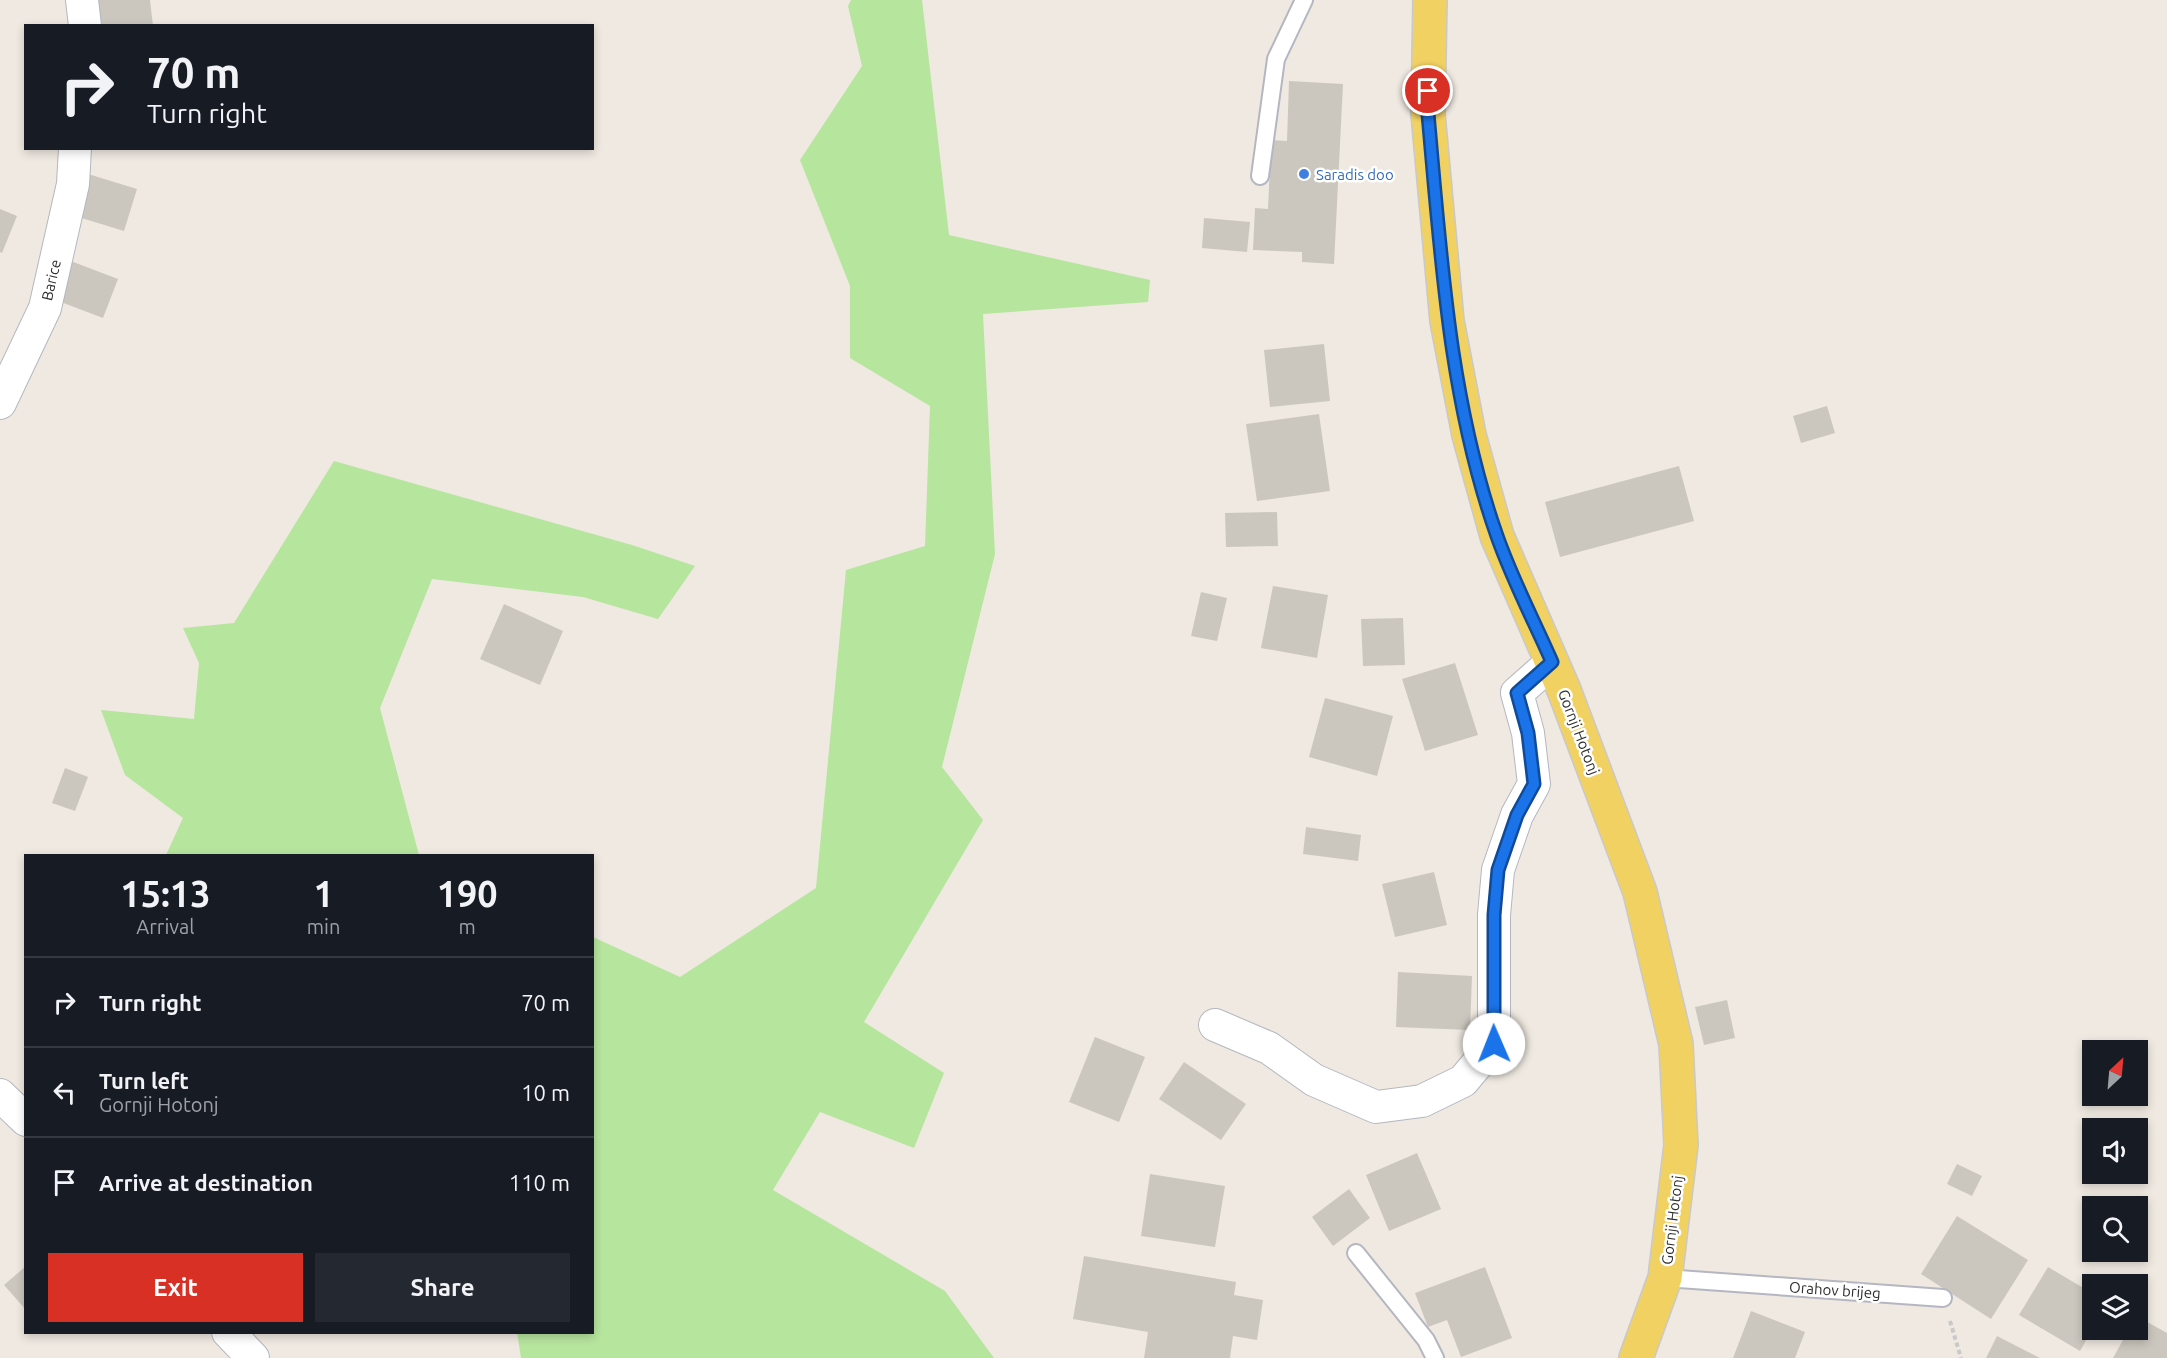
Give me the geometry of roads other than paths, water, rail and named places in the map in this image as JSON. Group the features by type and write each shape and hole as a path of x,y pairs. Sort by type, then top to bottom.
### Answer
{"main road":[{"name":"Gornji Hotonj","path":"1430,0 1428,114 1447,321 1469,435 1497,536 1552,662 1640,892 1676,1044 1681,1145 1665,1278 1636,1358"}],"street":[{"path":"82,0 85,24"},
{"name":"Barice","path":"0,403 45,308 73,184 75,150"},
{"path":"1215,1025 1269,1048 1314,1080 1376,1107 1422,1101 1463,1081 1494,1044 1494,915 1498,870 1517,815 1534,784 1528,733 1517,693 1552,662"},
{"path":"0,1095 24,1118"},
{"path":"230,1334 253,1358"}],"lane":[{"path":"1260,176 1276,59 1304,0"},
{"path":"1356,1253 1426,1340 1435,1358"},
{"name":"Orahov brijeg","path":"1665,1278 1943,1298"}],"place":[{"name":"Saradis doo","path":"1304,174"}]}
